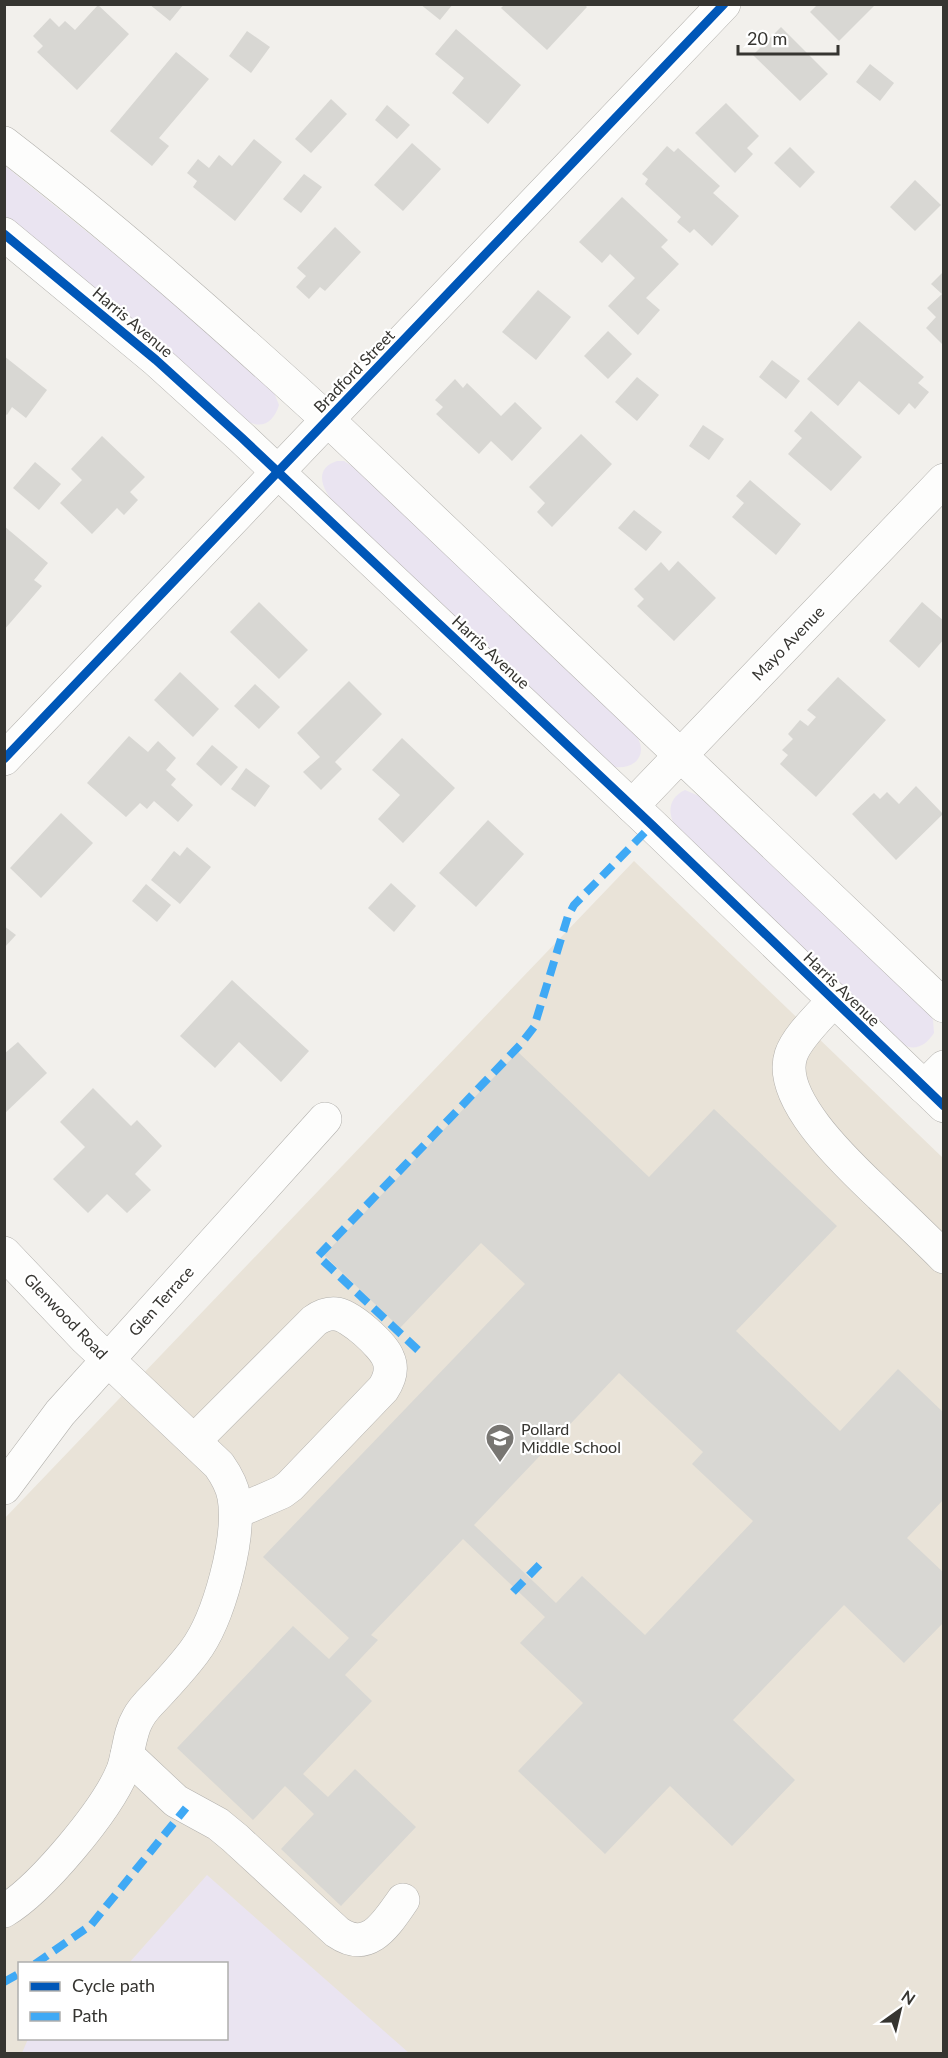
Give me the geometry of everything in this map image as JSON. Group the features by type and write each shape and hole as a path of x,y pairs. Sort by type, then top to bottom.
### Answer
{"street":[{"name":"Bradford Street","path":"4,759 279,472 716,7"},
{"path":"4,143 131,244 328,420 944,1006"},
{"name":"Harris Avenue","path":"4,234 156,360 279,472 632,806 833,1001 937,1087"},
{"name":"Mayo Avenue","path":"632,806 944,480"},
{"path":"833,1001 797,1044 791,1055 789,1068 798,1100 835,1150 944,1257"},
{"name":"Glen Terrace","path":"4,1488 60,1413 118,1369 325,1119"},
{"name":"Glenwood Road","path":"4,1253 118,1369 219,1465 228,1478 234,1494 236,1512"},
{"path":"4,1911 32,1891 86,1829 123,1771 138,1716 196,1650 214,1618 227,1574 236,1512 282,1492 290,1486 383,1389 389,1380 389,1359 382,1348 352,1320 334,1313 323,1315 314,1321 194,1441"},
{"path":"127,1755 176,1801 218,1824 235,1838 346,1938 365,1939 375,1934 385,1926 403,1900"}],"shaded area":[{"path":"4,165 148,281 273,390 279,405 274,416 258,425 247,421 92,287 5,216"},
{"path":"337,461 344,461 355,468 633,731 641,749 635,762 626,767 611,766 336,505 324,487 322,475 324,469"},
{"path":"685,790 699,796 929,1014 933,1020 934,1033 928,1041 916,1047 901,1044 674,824 671,804 676,796"},
{"name":"Pollard Middle School","path":"634,861 943,1158 943,2053 5,2053 4,1519"},
{"path":"207,1875 409,2053 22,2053 28,2040 228,2040 228,1962 130,1962"}],"building":[{"path":"149,4 184,4 170,21"},
{"path":"420,4 453,4 440,20"},
{"path":"505,4 584,4 587,7 547,50 501,8"},
{"path":"818,4 876,4 839,41 810,12"},
{"path":"98,5 129,34 77,90 37,52 43,46 33,36 50,18 59,27 65,21 75,30"},
{"path":"781,27 828,74 800,101 753,55"},
{"path":"456,29 521,85 488,124 452,93 464,78 435,54"},
{"path":"247,31 270,47 251,73 229,56"},
{"path":"176,52 209,79 159,138 169,146 152,166 110,131"},
{"path":"870,64 894,83 880,101 856,82"},
{"path":"331,99 347,114 311,153 295,139"},
{"path":"726,103 759,136 747,148 753,154 735,173 695,133"},
{"path":"387,105 410,125 397,139 375,120"},
{"path":"254,139 282,162 235,221 193,187 197,181 187,173 198,159 209,168 219,155 232,166"},
{"path":"412,143 441,169 403,211 374,185"},
{"path":"667,146 674,152 678,148 720,186 713,193 739,216 712,246 694,229 690,233 677,222 681,217 645,184 648,179 642,174"},
{"path":"790,147 815,172 800,188 774,163"},
{"path":"304,174 322,187 301,213 283,199"},
{"path":"915,180 941,205 915,231 890,207"},
{"path":"622,197 668,240 661,247 679,264 646,298 660,310 638,335 608,306 635,278 610,254 602,263 579,242"},
{"path":"335,227 361,252 325,291 320,287 309,299 296,287 306,276 297,268"},
{"path":"944,271 944,346 926,328 936,317 927,308 942,294 931,284"},
{"path":"538,290 571,317 536,360 502,332"},
{"path":"859,321 924,377 918,383 929,392 915,409 909,403 899,415 859,381 838,406 807,379"},
{"path":"608,331 632,354 608,379 584,356"},
{"path":"4,356 47,390 26,418 12,407 7,415 4,413"},
{"path":"772,360 800,381 786,399 759,377"},
{"path":"637,377 659,395 637,421 615,402"},
{"path":"455,379 463,388 467,383 501,416 515,402 542,428 512,461 491,441 479,454 436,414 443,407 435,400"},
{"path":"811,411 862,457 831,491 788,454 802,438 794,431"},
{"path":"703,425 724,439 709,460 689,446"},
{"path":"581,434 612,464 552,527 537,512 545,503 529,487"},
{"path":"102,436 145,477 130,492 138,500 124,515 117,508 92,534 60,503 82,480 71,469"},
{"path":"35,462 61,484 39,510 13,488"},
{"path":"750,480 801,524 776,555 732,517 744,503 736,496"},
{"path":"634,510 662,532 646,551 618,528"},
{"path":"4,526 48,563 34,580 42,586 4,630"},
{"path":"678,561 716,598 674,641 637,606 644,599 634,589 661,562 669,571"},
{"path":"259,602 308,650 279,679 230,632"},
{"path":"922,602 944,621 944,639 919,668 889,641"},
{"path":"180,672 219,709 193,737 154,700"},
{"path":"838,677 886,720 816,797 780,764 788,755 782,750 793,739 788,734 800,720 808,726 816,717 807,710"},
{"path":"349,681 382,714 335,762 342,769 321,790 303,772 320,757 297,733"},
{"path":"255,684 280,707 259,729 234,706"},
{"path":"129,736 148,752 158,741 176,758 166,770 176,779 171,785 193,805 178,822 154,801 147,809 140,803 126,817 87,783"},
{"path":"402,738 455,788 403,843 378,819 400,795 372,770"},
{"path":"212,745 238,767 221,786 196,764"},
{"path":"246,768 270,786 255,807 231,789"},
{"path":"916,786 943,814 896,860 852,814 874,793 880,799 887,792 899,804"},
{"path":"61,813 93,843 41,898 10,868"},
{"path":"488,820 524,854 476,907 439,873"},
{"path":"187,847 211,867 180,904 151,880 174,851 180,856"},
{"path":"391,883 416,906 394,932 368,908"},
{"path":"146,884 171,905 157,922 132,901"},
{"path":"4,926 16,935 4,948"},
{"path":"232,980 309,1051 281,1082 239,1042 215,1068 180,1036"},
{"path":"18,1042 47,1073 4,1114 4,1054"},
{"path":"518,1052 649,1177 714,1109 837,1226 736,1331 840,1431 898,1369 944,1413 944,1499 907,1538 944,1573 944,1622 904,1663 844,1605 733,1720 795,1780 732,1846 670,1786 605,1854 518,1771 583,1703 520,1643 545,1617 463,1539 371,1635 378,1640 345,1675 372,1701 303,1774 328,1797 355,1769 416,1827 341,1906 281,1849 314,1814 285,1786 253,1820 177,1748 293,1626 329,1659 349,1638 263,1557 525,1284 481,1243 400,1328 324,1255","holes":["619,1373 703,1452 692,1464 753,1521 645,1635 582,1576 556,1603 474,1525"]},
{"path":"93,1088 131,1126 137,1120 162,1146 135,1174 151,1190 127,1213 107,1194 88,1213 53,1179 85,1147 60,1122"}],"marked path":[{"path":"418,1350 318,1256 520,1045 534,1027 568,916 574,905 652,825"},
{"path":"513,1592 545,1559"},
{"path":"38,1962 91,1925 186,1808"},
{"path":"4,1982 18,1974"}],"cycle path":[{"path":"4,759 724,4"},
{"path":"4,234 156,360 242,438 652,825 944,1106"}],"place":[{"name":"Pollard Middle School","path":"500,1464"}]}
